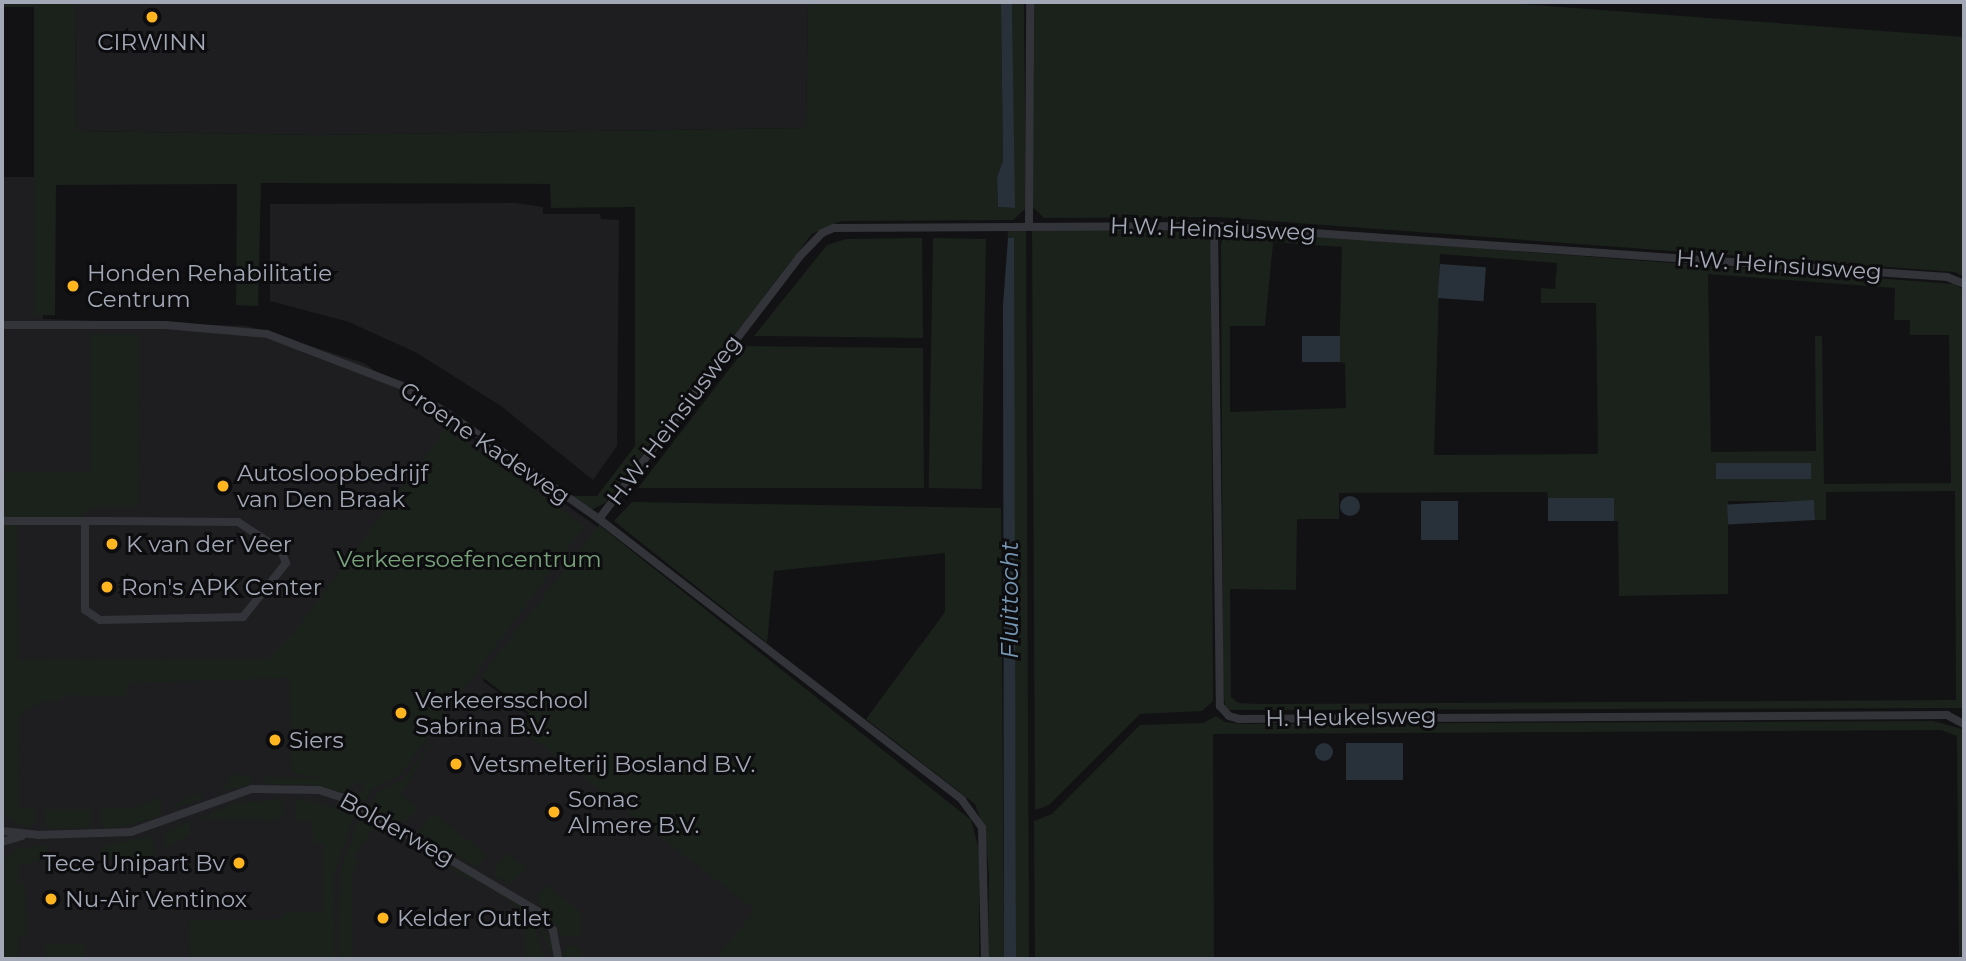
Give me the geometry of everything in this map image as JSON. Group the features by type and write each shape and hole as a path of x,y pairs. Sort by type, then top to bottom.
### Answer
{"street":[{"path":"1029,225 1030,2"},
{"name":"H.W. Heinsiusweg","path":"599,519 799,257 822,233 834,228 1214,226 1947,277 1964,284"},
{"name":"H. Heukelsweg","path":"1214,226 1220,706 1229,716 1239,719 1947,715 1964,724"},
{"name":"Groene Kadeweg","path":"2,326 165,325 267,334 405,387 599,519 977,816 987,875 985,959"},
{"path":"2,522 85,521 238,522 281,550 285,563 243,617 100,620 85,610 85,521"},
{"name":"Bolderweg","path":"2,831 29,835 131,832 252,789 319,790 356,804 541,912 553,930 558,959"},
{"name":"Bolderweg","path":"2,842 29,835"}],"shaded area":[{"path":"75,2 808,2 806,128 316,135 76,131"},
{"path":"2,177 46,177 43,319 247,326 364,363 602,530 483,681 771,897 728,959 2,959"},
{"path":"516,203 543,207 543,214 600,214 601,219 619,220 617,446 593,480 501,406 417,353 349,322 270,301 270,204"}],"green space":[{"path":"2,2 75,2 76,131 316,135 806,128 808,2 1001,2 1003,161 997,177 998,207 1014,208 1012,2 1024,2 1026,208 1013,220 841,221 812,234 605,503 591,510 566,496 597,496 635,446 635,207 551,208 550,184 261,183 258,306 236,305 237,184 56,185 55,315 34,315 34,7 2,7"},
{"path":"1032,2 1492,2 1964,37 1964,277 1955,272 1217,217 1044,218 1033,207"},
{"path":"1007,227 1026,227 1029,959 1016,959 1013,238 1008,238"},
{"path":"1200,228 1208,234 1211,247 1213,701 1202,711 1140,714 1049,805 1035,810 1032,229"},
{"path":"1232,230 1954,284 1964,290 1964,708 1229,710 1225,706 1223,681 1221,244 1224,235","holes":["1273,242 1342,247 1339,362 1345,363 1346,408 1230,412 1230,326 1265,326","1440,254 1557,263 1555,289 1541,288 1541,303 1596,303 1598,454 1434,455","1708,274 1895,288 1894,320 1910,320 1910,335 1949,335 1951,483 1824,484 1822,336 1815,336 1816,451 1711,452","1716,464 1811,478 1717,479","1955,491 1956,700 1260,704 1238,703 1231,697 1230,589 1296,590 1297,519 1339,519 1339,493 1547,492 1548,500 1614,498 1614,521 1618,521 1619,596 1728,594 1728,501 1814,501 1815,520 1826,520 1826,492"]},
{"path":"922,238 923,338 754,336 827,245 846,239"},
{"path":"933,238 986,239 982,489 929,488"},
{"path":"90,333 139,335 138,507 91,507 79,518 2,518 2,472 90,472"},
{"path":"747,346 923,348 924,488 638,488"},
{"name":"Verkeersoefencentrum","path":"446,428 585,526 400,775 373,789 363,802 358,797 365,783 357,782 345,793 313,785 266,784 262,777 327,778 292,773 289,678 127,683 127,696 62,695 62,701 45,701 23,712 18,719 19,808 35,809 35,822 29,828 2,815 2,525 17,525 18,660 268,659 292,635"},
{"path":"632,502 1001,508 1004,959 988,959 989,875 985,832 975,804 866,719 945,612 945,553 774,571 767,643 614,521"},
{"path":"599,525 971,820 979,850 979,959 715,959 755,910 519,728 529,713 481,676"},
{"path":"1216,716 1225,722 1243,724 1933,721 1962,729 1964,959 1959,959 1957,736 1941,730 1213,734 1214,959 1035,959 1034,821 1052,814 1140,725 1203,723"},
{"path":"439,732 401,794 418,809 405,822 397,822 369,807 378,792 403,780"},
{"path":"230,775 254,777 249,785 223,791"},
{"path":"201,792 203,799 173,808 173,805"},
{"path":"161,796 161,815 156,818 107,830 101,826 101,808 134,808"},
{"path":"281,799 285,814 278,820 200,819 232,804"},
{"path":"296,799 331,806 354,816 334,875 335,959 190,959 189,920 281,919 283,913 323,912 323,844 313,843 312,820 294,820"},
{"path":"43,809 92,809 90,828 47,829"},
{"path":"429,816 436,816 487,855 477,868 418,833"},
{"path":"359,819 374,828 354,856 359,860 352,874 353,959 339,959 341,869"},
{"path":"190,821 191,834 164,850 166,832"},
{"path":"153,835 154,856 99,860 99,847"},
{"path":"51,845 40,861 19,865 19,884 25,884 26,935 19,935 18,959 2,959 2,861 19,848"},
{"path":"420,850 471,876 472,881"},
{"path":"506,853 527,868 511,883 495,877 495,869"},
{"path":"484,884 530,911 551,940 553,959 537,921"},
{"path":"546,885 580,911 582,932 578,937 561,936 539,903 536,897"},
{"path":"525,920 535,929 545,959 525,959"},
{"path":"46,944 84,944 84,959 46,959"},
{"path":"573,945 579,948 582,954 579,960 573,963 567,960 564,954 567,948"}],"water":[{"path":"1001,2 1012,2 1015,208 998,207 997,177 1003,161"},
{"name":"Fluittocht","path":"1008,238 1014,238 1016,959 1004,959 1003,305"},
{"path":"1440,264 1486,267 1484,301 1438,298"},
{"path":"1302,336 1340,336 1340,362 1302,362"},
{"path":"1716,463 1811,463 1811,479 1716,479"},
{"path":"1350,496 1357,499 1360,506 1357,513 1350,516 1343,513 1340,506 1343,499"},
{"path":"1548,498 1614,498 1614,521 1548,521"},
{"path":"1814,500 1815,520 1728,525 1727,505"},
{"path":"1421,501 1458,501 1458,540 1421,540"},
{"path":"1324,743 1330,746 1333,752 1330,758 1324,761 1318,758 1315,752 1318,746"},
{"path":"1346,743 1403,743 1403,780 1346,780"}],"place":[{"name":"CIRWINN","path":"152,17"},
{"name":"Honden Rehabilitatie Centrum","path":"73,286"},
{"name":"Autosloopbedrijf van Den Braak","path":"223,486"},
{"name":"K van der Veer","path":"112,544"},
{"name":"Ron's APK Center","path":"107,587"},
{"name":"Verkeersschool Sabrina B.V.","path":"401,713"},
{"name":"Siers","path":"275,740"},
{"name":"Vetsmelterij Bosland B.V.","path":"456,764"},
{"name":"Sonac Almere B.V.","path":"554,812"},
{"name":"Tece Unipart Bv","path":"239,863"},
{"name":"Nu-Air Ventinox","path":"51,899"},
{"name":"Kelder Outlet","path":"383,918"}]}
